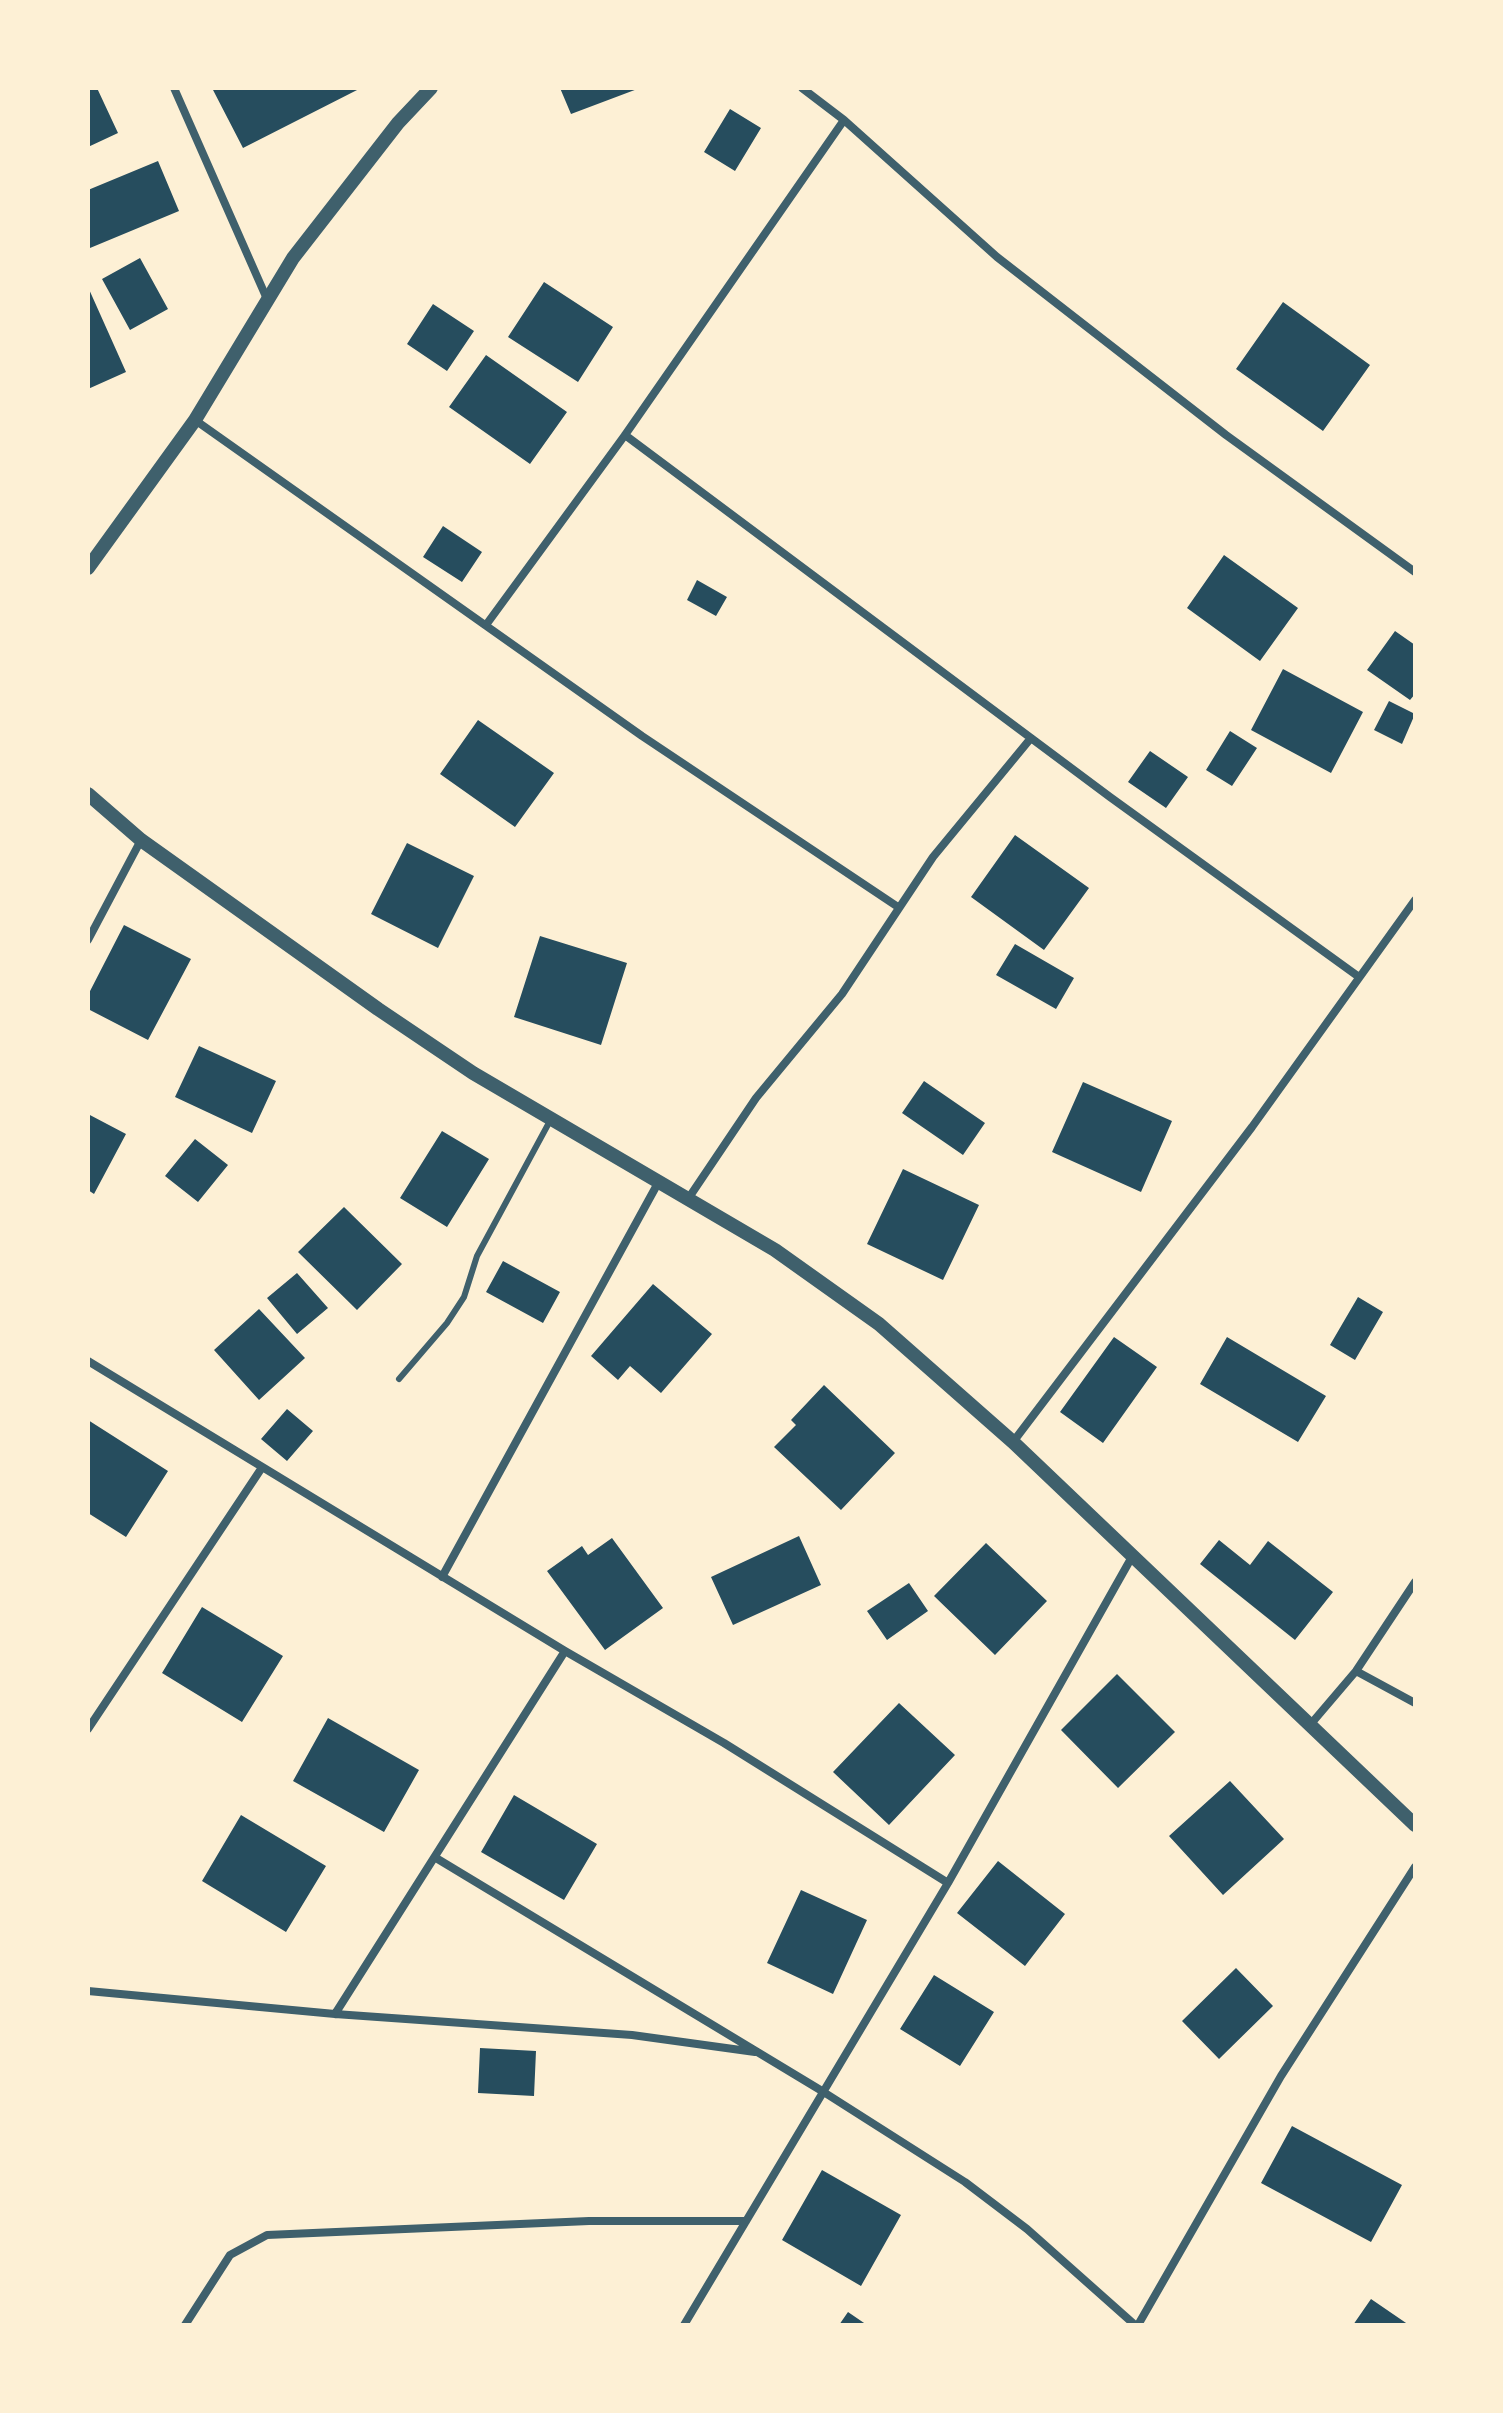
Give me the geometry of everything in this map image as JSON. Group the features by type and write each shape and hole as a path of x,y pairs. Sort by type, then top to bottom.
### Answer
{"street":[{"path":"174,88 267,299"},
{"path":"88,568 195,420 267,299 344,191 431,88"},
{"path":"802,88 844,120 997,257 1226,435 1415,572"},
{"path":"486,625 625,435 844,120"},
{"path":"195,420 486,625 898,907"},
{"path":"625,435 1031,738 1359,977"},
{"path":"688,1199 756,1098 842,994 933,857 1031,738"},
{"path":"88,794 141,840 473,1073 775,1250 879,1324 1134,1554 1415,1825"},
{"path":"88,940 141,840"},
{"path":"1013,1442 1252,1127 1415,900"},
{"path":"442,1577 658,1183"},
{"path":"88,1361 261,1469 724,1743 948,1883"},
{"path":"88,1729 261,1469"},
{"path":"684,2325 948,1883 1134,1554"},
{"path":"1310,1725 1356,1671 1415,1582"},
{"path":"335,2014 565,1651"},
{"path":"1356,1671 1415,1703"},
{"path":"436,1858 822,2091 1002,2208 1136,2325 1281,2076 1415,1867"},
{"path":"88,1991 335,2014 632,2035 760,2053"},
{"path":"185,2325 230,2255 267,2235 589,2221 746,2221"}],"lane":[{"path":"399,1379 447,1323 464,1297 477,1256 551,1119"}],"building":[{"path":"97,88 118,133 88,147 88,89"},
{"path":"212,88 361,88 243,148"},
{"path":"560,88 640,88 571,114"},
{"path":"730,109 761,128 735,171 704,152"},
{"path":"158,161 179,211 90,248 88,190"},
{"path":"140,258 168,309 130,330 102,279"},
{"path":"544,282 613,327 578,382 508,337"},
{"path":"88,287 126,372 88,389"},
{"path":"1283,302 1370,365 1323,431 1236,369"},
{"path":"433,304 474,331 447,371 407,344"},
{"path":"486,355 567,412 530,464 449,407"},
{"path":"443,526 482,552 462,582 423,557"},
{"path":"1224,555 1298,608 1260,661 1187,608"},
{"path":"697,580 727,597 716,616 687,600"},
{"path":"1395,631 1415,645 1415,694 1410,700 1367,670"},
{"path":"1283,669 1363,712 1331,773 1251,730"},
{"path":"1389,701 1415,714 1402,744 1374,730"},
{"path":"478,720 554,773 515,827 440,774"},
{"path":"1230,731 1257,748 1232,786 1206,770"},
{"path":"1150,751 1188,777 1166,808 1128,782"},
{"path":"1015,835 1089,888 1044,950 971,897"},
{"path":"407,843 474,876 438,948 371,914"},
{"path":"124,925 191,959 148,1040 88,1009 88,995"},
{"path":"540,936 627,963 601,1045 514,1017"},
{"path":"1015,944 1074,978 1056,1009 996,975"},
{"path":"199,1046 276,1081 252,1133 175,1097"},
{"path":"924,1081 985,1123 963,1155 902,1113"},
{"path":"1083,1082 1172,1121 1141,1192 1052,1152"},
{"path":"88,1114 126,1134 94,1194 88,1190"},
{"path":"442,1131 489,1159 447,1227 400,1198"},
{"path":"195,1139 228,1165 198,1202 165,1176"},
{"path":"903,1169 979,1205 943,1280 867,1244"},
{"path":"344,1207 402,1264 357,1310 298,1252"},
{"path":"503,1261 560,1292 543,1323 486,1292"},
{"path":"297,1273 328,1308 297,1334 267,1298"},
{"path":"653,1284 712,1334 661,1393 630,1366 618,1380 591,1356"},
{"path":"1358,1297 1383,1312 1355,1360 1330,1345"},
{"path":"259,1309 305,1358 259,1400 214,1350"},
{"path":"1114,1337 1157,1367 1103,1443 1060,1412"},
{"path":"1227,1337 1326,1396 1298,1442 1200,1384"},
{"path":"824,1385 895,1453 841,1510 774,1447 796,1425 791,1420"},
{"path":"287,1409 313,1431 287,1461 261,1439"},
{"path":"88,1420 168,1471 126,1537 88,1513"},
{"path":"799,1536 821,1585 733,1625 711,1577"},
{"path":"612,1538 663,1608 605,1650 547,1571 582,1546 588,1555"},
{"path":"1219,1540 1250,1565 1268,1541 1333,1592 1295,1640 1200,1564"},
{"path":"986,1543 1047,1601 995,1655 934,1596"},
{"path":"909,1583 928,1611 887,1640 867,1611"},
{"path":"202,1607 283,1656 242,1722 162,1673"},
{"path":"1117,1674 1175,1732 1118,1788 1061,1730"},
{"path":"899,1703 955,1755 889,1825 833,1772"},
{"path":"328,1718 419,1770 384,1832 293,1781"},
{"path":"1230,1781 1284,1839 1223,1895 1169,1836"},
{"path":"514,1795 597,1844 564,1900 481,1852"},
{"path":"241,1815 326,1866 286,1932 202,1881"},
{"path":"998,1861 1065,1914 1025,1966 957,1913"},
{"path":"801,1890 867,1920 833,1994 767,1963"},
{"path":"1236,1968 1273,2006 1219,2059 1182,2021"},
{"path":"934,1975 994,2012 960,2066 900,2029"},
{"path":"480,2048 536,2051 534,2096 478,2093"},
{"path":"1292,2126 1402,2185 1371,2242 1261,2183"},
{"path":"822,2170 901,2215 861,2286 782,2240"},
{"path":"1371,2299 1409,2325 1353,2325"},
{"path":"848,2312 867,2325 839,2325"}]}
